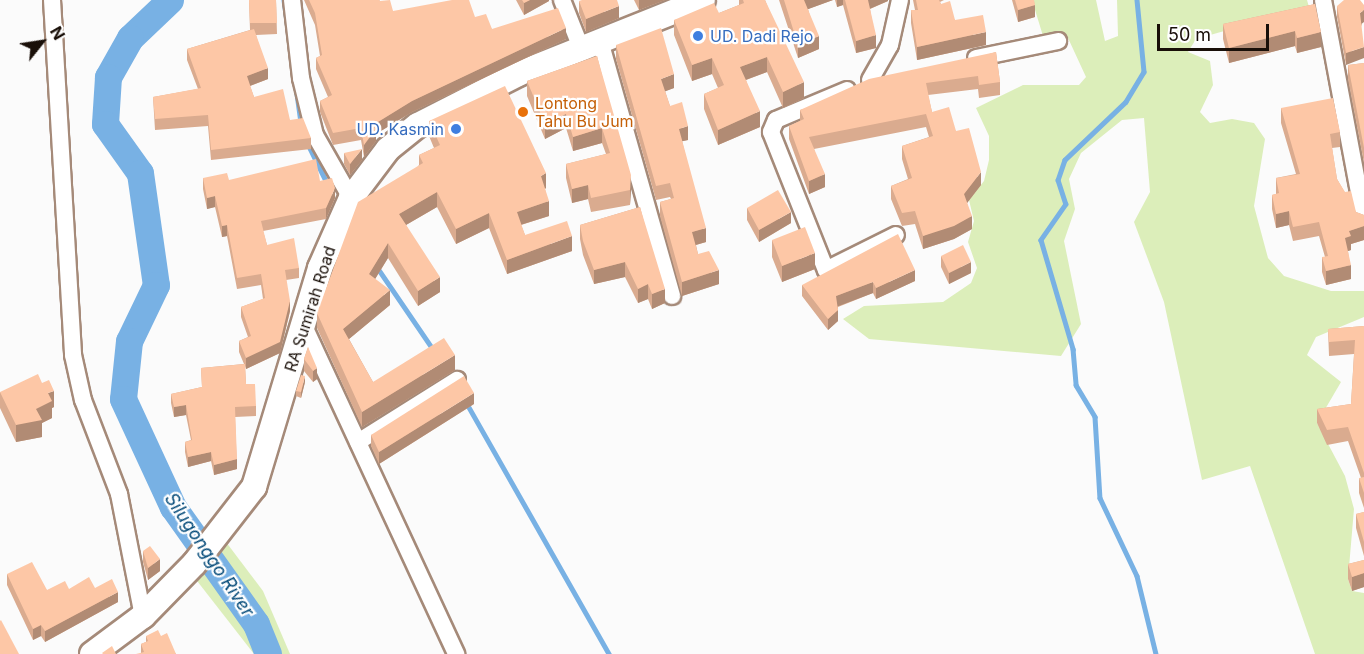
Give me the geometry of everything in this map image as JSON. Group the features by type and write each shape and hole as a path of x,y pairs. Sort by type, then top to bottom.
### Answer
{"main road":[{"name":"RA Sumirah Road","path":"92,654 143,616 195,564 214,543 254,487 320,268 349,202 388,149 418,125 590,44 703,0"}],"street":[{"path":"52,0 73,355 83,400 119,494 143,616"},
{"path":"292,0 301,78 315,135 349,202"},
{"path":"562,0 590,44 672,296"},
{"path":"870,80 890,45 900,0"},
{"path":"1323,0 1364,220"},
{"path":"953,63 1058,42"},
{"path":"894,76 870,80 776,120 771,128 826,270 896,235"},
{"path":"304,326 456,654"},
{"path":"358,441 457,380"}],"green space":[{"path":"1032,0 1096,0 1105,41 1118,36 1117,0 1307,0 1309,7 1196,39 1188,52 1210,61 1213,85 1200,112 1210,123 1232,119 1254,123 1265,139 1254,206 1268,258 1284,276 1331,291 1364,291 1364,317 1316,337 1307,355 1341,382 1317,423 1345,476 1354,509 1348,579 1352,591 1364,593 1364,654 1315,654 1250,466 1202,480 1164,302 1134,222 1150,192 1144,118 1122,120 1081,153 1069,179 1075,209 1064,241 1081,324 1061,356 869,339 843,319 864,306 943,302 971,283 977,268 968,242 974,221 969,200 984,181 989,160 989,136 976,108 1023,85 1079,85 1086,77 1068,38 1043,36"},
{"path":"226,542 263,591 290,654 254,654 194,577"}],"building":[{"path":"249,0 276,0 277,23 250,23"},
{"path":"309,0 390,0 393,11 452,0 469,0 475,17 486,14 492,29 558,8 566,28 412,101 373,125 376,129 364,145 361,128 333,133 320,101 332,95 316,58 322,55 315,13"},
{"path":"617,0 619,6 586,19 579,1"},
{"path":"743,0 765,0 804,82 783,92 767,57 740,67 760,111 718,130 704,94 724,85 712,58 692,65 674,20 714,3 719,13 744,3"},
{"path":"784,0 804,0 819,36 798,45"},
{"path":"845,0 868,0 876,35 856,41"},
{"path":"916,0 939,0 941,4 950,1 955,20 983,15 986,32 917,47 911,10 918,10"},
{"path":"1015,0 1034,0 1035,5 1018,10"},
{"path":"1344,0 1360,0 1364,5 1364,10 1360,13 1364,47 1346,53 1337,6"},
{"path":"1315,4 1321,32 1297,38 1295,31 1229,48 1223,24"},
{"path":"661,28 674,74 661,79 670,106 682,102 688,126 679,129 706,228 692,232 698,254 709,251 719,270 682,282 660,202 674,198 670,183 656,186 616,45"},
{"path":"254,29 268,68 247,76 254,97 283,89 290,120 303,118 311,138 211,150 208,115 155,119 153,97 201,88 187,49"},
{"path":"996,52 1000,82 979,85 978,76 926,83 932,112 949,107 956,131 969,128 981,172 964,194 972,216 954,226 923,236 915,211 902,213 891,186 912,178 902,146 933,136 926,114 809,137 825,174 809,181 789,126 804,119 800,110 869,79"},
{"path":"597,56 631,175 630,190 591,198 588,185 572,189 566,164 610,153 602,128 573,137 566,114 545,124 527,81"},
{"path":"1364,63 1364,148 1348,65"},
{"path":"505,86 546,173 541,176 549,201 517,212 525,235 567,221 572,236 507,260 489,213 456,229 437,192 399,214 440,277 418,291 388,243 369,274 390,290 343,329 373,382 444,338 455,355 362,412 317,313 358,202 423,163 419,155 440,145 429,121"},
{"path":"1333,98 1340,132 1330,134 1337,179 1345,192 1351,191 1356,212 1364,215 1364,226 1349,231 1351,236 1345,238 1351,265 1326,271 1322,257 1328,256 1319,222 1293,227 1289,211 1276,214 1272,195 1279,193 1276,178 1300,174 1281,108"},
{"path":"362,149 350,164 344,153"},
{"path":"316,159 320,181 332,178 335,188 326,208 261,221 267,245 294,238 299,268 285,270 290,301 280,342 246,358 239,341 251,336 241,307 265,298 261,274 237,278 227,225 222,226 215,196 207,198 203,178 227,173 229,180"},
{"path":"778,190 791,212 759,230 747,208"},
{"path":"640,207 665,289 652,294 648,284 638,289 625,262 594,270 583,241 580,225"},
{"path":"805,227 815,253 782,266 772,240"},
{"path":"898,234 915,270 876,288 873,282 836,296 838,310 828,319 802,285"},
{"path":"963,245 971,262 949,273 941,256"},
{"path":"1364,326 1364,473 1348,427 1327,430 1317,409 1351,404 1355,340 1329,342 1328,329"},
{"path":"308,347 317,368 313,371 304,359"},
{"path":"245,364 246,384 255,384 256,406 235,407 237,459 214,465 211,452 188,457 185,442 192,440 186,405 174,407 171,394 202,387 201,368"},
{"path":"38,374 42,383 49,380 54,391 48,393 52,401 36,409 42,420 16,425 0,392"},
{"path":"301,375 305,376 301,392 296,391"},
{"path":"464,376 474,393 379,452 371,435"},
{"path":"1364,477 1364,493 1359,478"},
{"path":"1364,512 1364,542 1356,514"},
{"path":"150,546 160,559 148,568 143,551"},
{"path":"1364,560 1364,573 1352,577 1348,564"},
{"path":"32,562 47,590 65,581 69,589 89,577 95,588 112,579 118,592 45,631 41,625 33,629 7,574"},
{"path":"1,620 19,654 0,654"},
{"path":"158,630 161,636 167,633 176,654 136,654 144,652 141,644 148,641 146,636"},
{"path":"112,646 116,654 102,653"}],"waterway":[{"name":"Silugonggo River","path":"170,0 130,38 108,77 105,124 140,173 156,285 129,341 123,399 173,507 256,624 268,654"},
{"path":"284,0 301,122"},
{"path":"1137,0 1144,72 1126,102 1065,160 1058,180 1066,204 1041,240 1073,349 1076,385 1095,417 1100,498 1137,576 1156,654"},
{"path":"308,144 328,185"},
{"path":"377,267 433,349"},
{"path":"466,402 609,654"}],"place":[{"name":"UD. Dadi Rejo","path":"698,36"},
{"name":"Lontong Tahu Bu Jum","path":"523,112"},
{"name":"UD. Kasmin","path":"456,129"}]}
